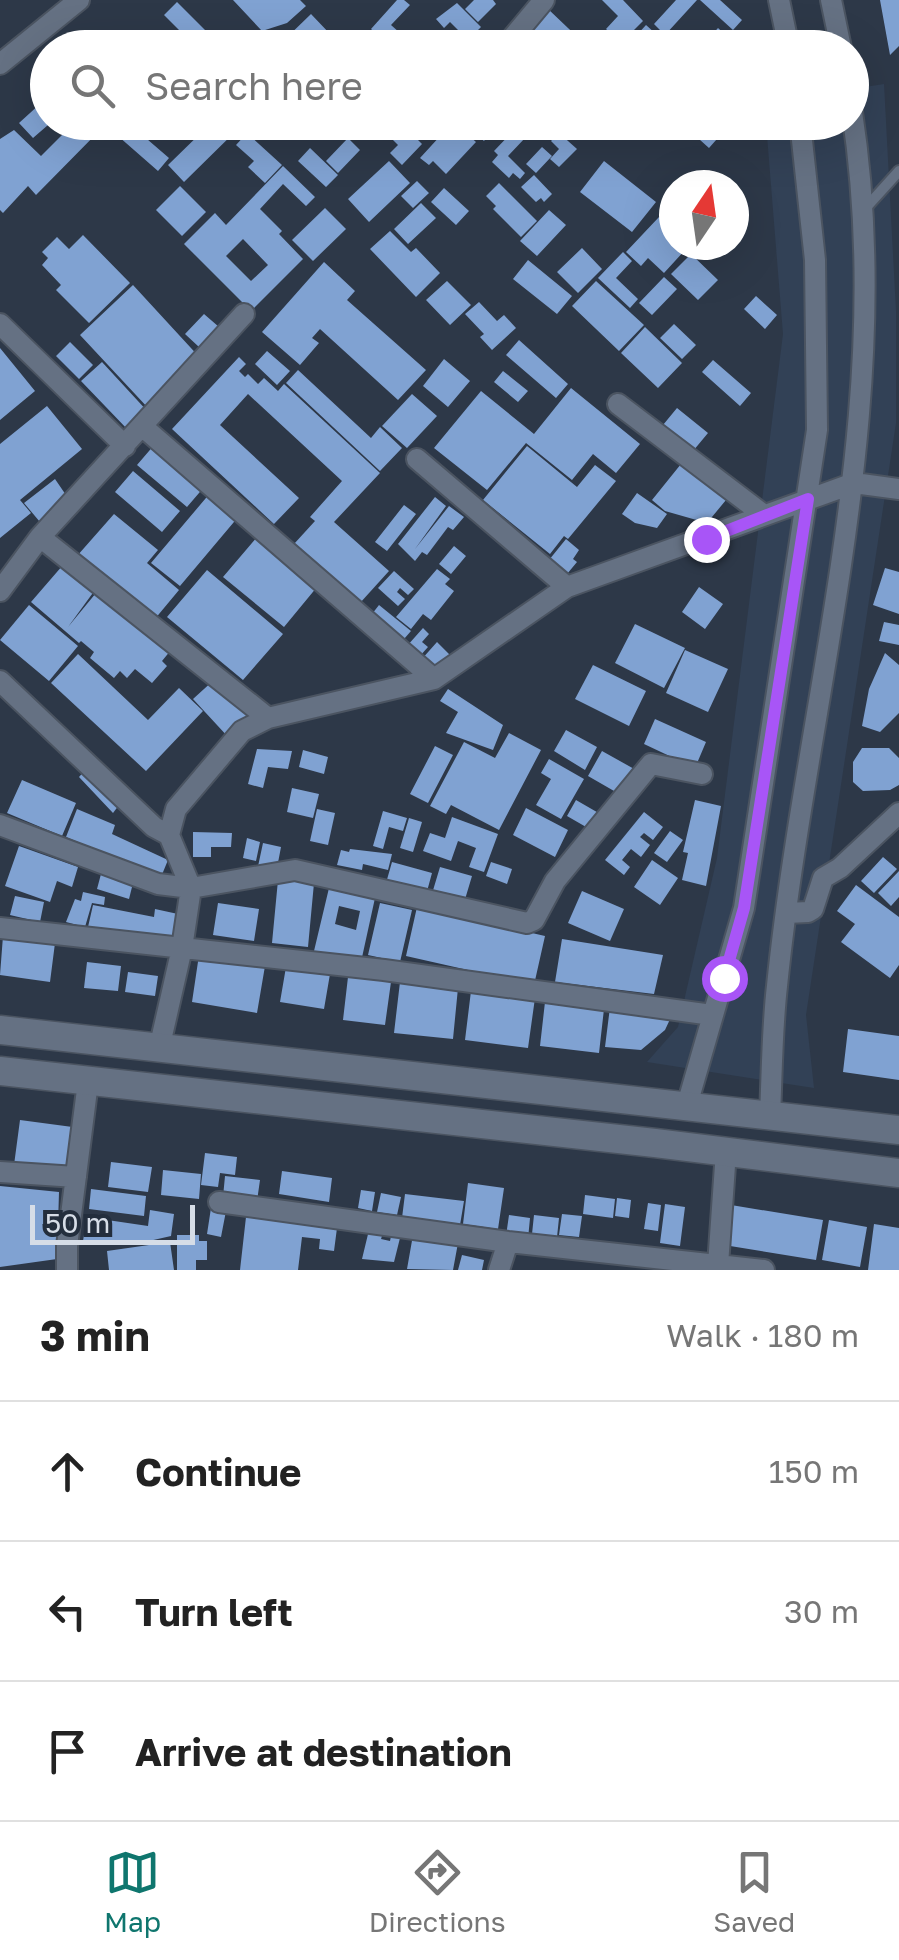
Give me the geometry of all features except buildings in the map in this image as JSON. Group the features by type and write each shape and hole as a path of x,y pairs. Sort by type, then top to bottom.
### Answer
{"main road":[{"path":"0,1030 899,1130"},
{"path":"0,1071 899,1173"}],"street":[{"path":"42,30 80,0"},
{"path":"519,30 544,0"},
{"path":"779,0 785,30"},
{"path":"832,0 837,30"},
{"path":"0,64 30,40"},
{"path":"687,1105 744,908 817,430 815,260 802,140"},
{"path":"770,1115 776,988 854,483 864,340 862,213 856,140"},
{"path":"0,591 40,537 244,314"},
{"path":"0,324 125,446"},
{"path":"618,404 764,516"},
{"path":"143,427 434,680"},
{"path":"417,458 567,587"},
{"path":"159,1049 191,888 169,835 176,809 242,732 268,718 434,680 567,587 854,483 899,489"},
{"path":"40,537 268,718"},
{"path":"0,680 154,827 169,835"},
{"path":"0,824 158,884 191,888 295,870 528,923 534,920 555,881 652,764 702,774"},
{"path":"786,913 813,909 824,878 899,813"},
{"path":"0,928 384,970 712,1015"},
{"path":"67,1270 88,1082"},
{"path":"726,1151 732,1267"},
{"path":"0,1172 76,1177"},
{"path":"218,1202 508,1242 764,1270"},
{"path":"498,1270 508,1242"}],"lane":[{"path":"862,213 899,172"}],"shaded area":[{"path":"884,84 896,311 896,423 806,1015 814,1088 647,1062 678,1027 717,858 783,334 767,140 869,140 869,86"}],"route":[{"path":"706,539 808,499 744,908 724,978"}]}
